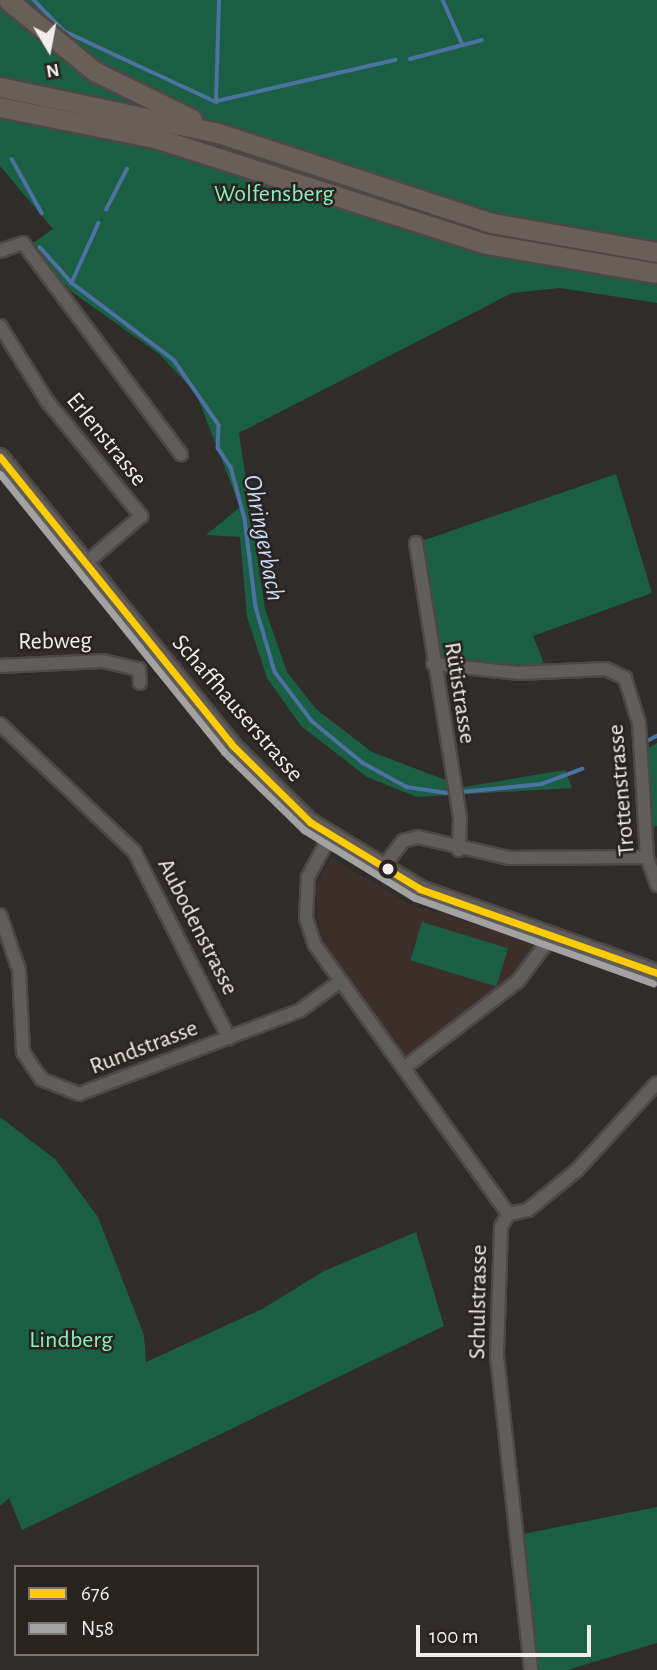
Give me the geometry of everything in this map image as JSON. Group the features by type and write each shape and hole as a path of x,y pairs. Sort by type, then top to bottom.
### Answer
{"highway":[{"path":"8,0 94,71 218,133"},
{"path":"0,87 218,133 463,215 657,252"},
{"path":"0,107 159,139 487,244 657,273"}],"main road":[{"name":"Schaffhauserstrasse","path":"0,457 252,768 330,836 382,868 551,937 657,974"}],"street":[{"path":"0,251 23,243 181,454"},
{"name":"Erlenstrasse","path":"0,326 47,401 141,516 85,564"},
{"name":"Rütistrasse","path":"416,543 433,664 460,818 459,850"},
{"name":"Rebweg","path":"0,666 103,661 139,669 141,683"},
{"name":"Trottenstrasse","path":"433,664 518,673 615,670 625,678 639,723 648,857 657,885"},
{"name":"Aubodenstrasse","path":"0,724 134,851 229,1038"},
{"name":"Schulstrasse","path":"330,836 308,877 306,918 339,982 508,1214 501,1227 497,1356 531,1670"},
{"path":"382,868 403,841 418,837 459,850 537,859 648,857"},
{"name":"Rundstrasse","path":"0,915 19,970 23,1052 53,1086 79,1094 102,1089 299,1011 339,982"},
{"path":"404,1068 518,981 551,937"},
{"path":"508,1214 528,1210 577,1170 657,1083"}],"shaded area":[{"path":"331,858 406,902 534,944 533,959 494,999 406,1060 321,938 315,890"}],"green space":[{"name":"Wolfensberg","path":"0,0 657,0 657,303 560,288 512,293 239,433 265,609 287,672 316,709 372,752 464,787 565,770 572,788 417,797 367,777 301,726 267,678 247,617 240,537 206,535 240,507 196,393 159,354 72,292 30,245 53,229 0,166"},
{"path":"616,474 652,593 533,636 548,673 433,664 416,543"},
{"path":"657,743 657,826 646,831 642,752"},
{"path":"422,922 508,948 496,987 410,960"},
{"name":"Lindberg","path":"0,1117 56,1160 98,1217 144,1335 146,1362 262,1309 324,1271 416,1232 444,1326 22,1530 9,1498 0,1506"},
{"path":"657,1507 657,1643 567,1670 531,1670 518,1535"}],"waterway":[{"path":"34,0 64,31 216,102 219,0"},
{"path":"443,0 463,45"},
{"path":"410,59 482,40"},
{"path":"217,101 395,60"},
{"path":"12,159 42,213"},
{"name":"Ohringerbach","path":"106,210 127,169"},
{"name":"Ohringerbach","path":"99,223 72,283 174,360 219,425 218,448 231,467 245,519 256,607 275,672 312,721 363,763 407,787 447,793"},
{"path":"40,247 72,283"},
{"name":"Ohringerbach","path":"647,741 657,736"},
{"name":"Ohringerbach","path":"461,792 542,784 582,769"}],"transit line":[{"name":"676","path":"0,457 232,745 310,822 420,889 657,973"},
{"name":"N58","path":"0,474 224,752 304,830 415,898 653,983"}]}
